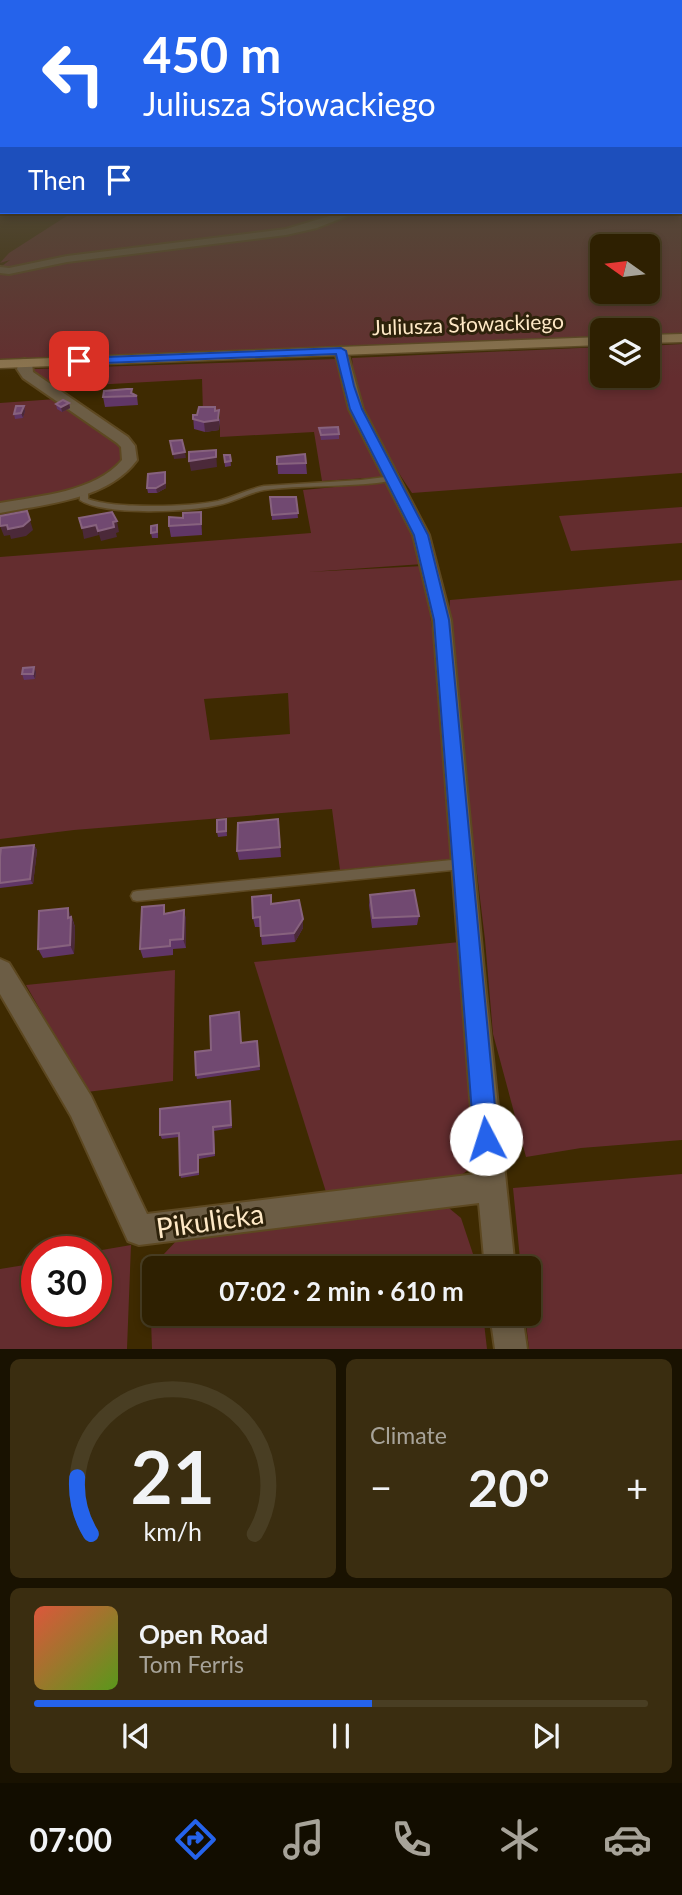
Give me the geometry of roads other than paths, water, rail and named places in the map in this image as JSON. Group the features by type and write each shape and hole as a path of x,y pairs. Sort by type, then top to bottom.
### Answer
{"street":[{"path":"0,270 9,271 126,252"},
{"path":"660,339 682,338"},
{"name":"Juliusza Słowackiego","path":"0,364 590,341"},
{"path":"341,351 356,409 421,535 442,620 499,1256"},
{"path":"0,508 84,490 122,471 128,461 128,447 115,434 28,375 24,369 25,363"},
{"name":"Pikulicka","path":"0,971 81,1106 139,1230 452,1190 491,1188"},
{"path":"508,1326 511,1349"}],"lane":[{"path":"84,490 84,500 106,507 214,504 265,488 371,482 393,478"},
{"path":"137,896 462,864"}]}
